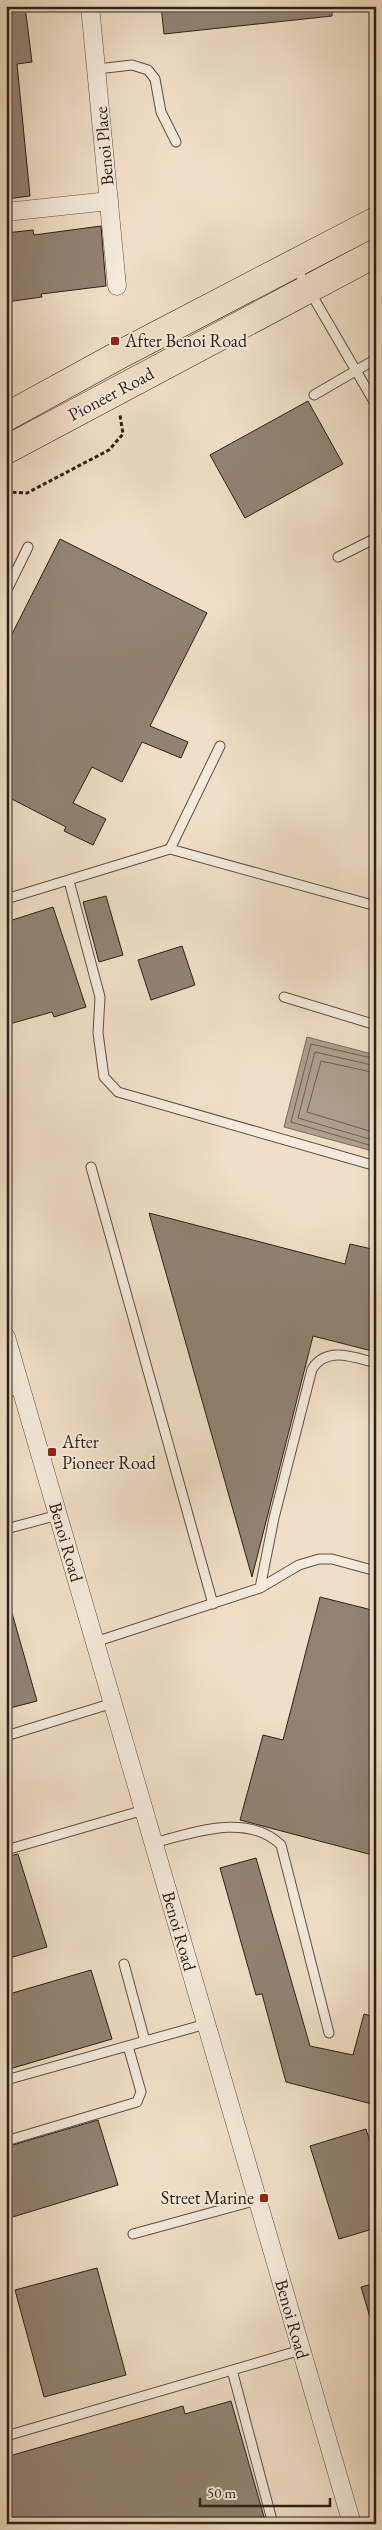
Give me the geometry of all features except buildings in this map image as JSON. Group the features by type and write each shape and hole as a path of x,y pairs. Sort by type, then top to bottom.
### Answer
{"main road":[{"name":"Pioneer Road","path":"6,417 119,355 376,221"},
{"name":"Pioneer Road","path":"6,450 376,253"}],"street":[{"name":"Benoi Place","path":"90,6 117,286"},
{"path":"6,212 109,201"},
{"name":"Benoi Road","path":"6,1337 14,1391 58,1515 352,2524"}],"lane":[{"path":"97,69 132,65 148,70 155,79 161,112 176,142"},
{"path":"293,264 376,405"},
{"path":"314,395 376,359"},
{"path":"338,557 376,538"},
{"path":"6,592 28,548"},
{"path":"170,849 220,746"},
{"path":"6,899 170,849 376,906"},
{"path":"69,880 100,997 99,1042 104,1077 118,1092 376,1166"},
{"path":"284,997 376,1025"},
{"path":"91,1166 213,1604"},
{"path":"260,1588 274,1518 312,1369 318,1360 337,1354 376,1363"},
{"path":"6,1529 58,1515"},
{"path":"95,1642 260,1588 299,1565 319,1559 332,1559 376,1571"},
{"path":"6,1736 113,1704"},
{"path":"6,1850 144,1810"},
{"path":"154,1844 208,1829 229,1827 272,1837 281,1846 329,2033"},
{"path":"124,1964 144,2041"},
{"path":"6,2080 206,2024"},
{"path":"6,2141 137,2102 140,2092 128,2046"},
{"path":"133,2234 257,2200"},
{"path":"6,2436 301,2350"},
{"path":"232,2370 274,2524"}],"path":[{"path":"6,492 27,493 109,450 123,434 116,392"}],"water":[{"path":"307,1037 376,1055 376,1152 284,1127"}],"place":[{"name":"After Benoi Road","path":"115,341"},
{"name":"After Pioneer Road","path":"52,1452"},
{"name":"Street Marine","path":"264,2198"}]}
